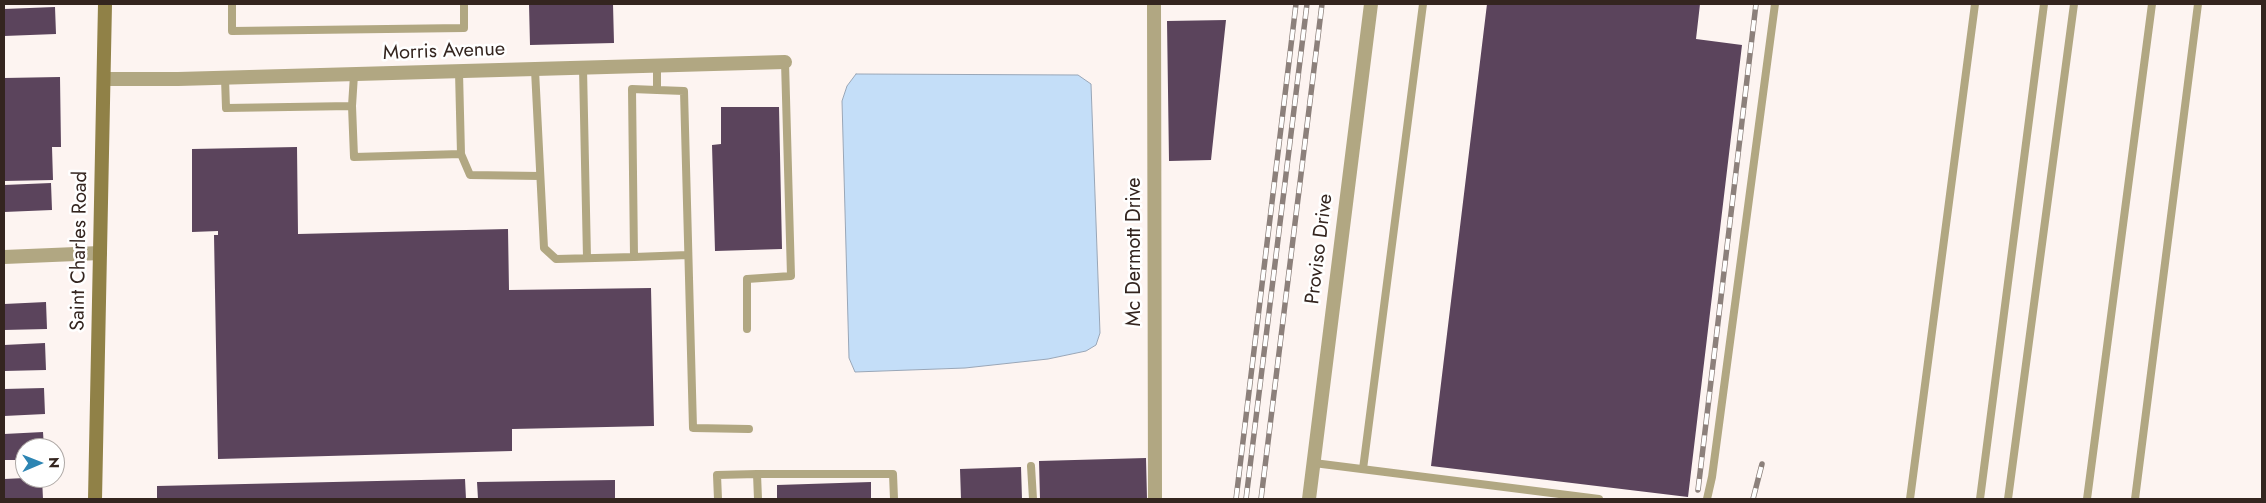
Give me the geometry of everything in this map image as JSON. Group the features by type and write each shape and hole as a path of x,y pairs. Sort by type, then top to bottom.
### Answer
{"main road":[{"name":"Saint Charles Road","path":"95,499 105,4"}],"street":[{"name":"Mc Dermott Drive","path":"1154,4 1155,499"},
{"name":"Proviso Drive","path":"1309,499 1371,4"},
{"name":"Morris Avenue","path":"104,79 225,78 785,62"},
{"path":"4,256 100,253"}],"lane":[{"path":"232,4 232,31 464,28 464,4"},
{"path":"1363,470 1423,4"},
{"path":"1707,499 1712,477 1776,4"},
{"path":"1910,499 1975,4"},
{"path":"1980,499 2044,4"},
{"path":"2008,499 2074,4"},
{"path":"2087,499 2152,4"},
{"path":"2135,499 2198,4"},
{"path":"748,329 747,279 790,276 785,62"},
{"path":"657,66 657,90"},
{"path":"584,68 587,258"},
{"path":"535,70 544,248 556,259 688,255"},
{"path":"459,72 461,154 470,175 540,176"},
{"path":"354,74 352,106 354,157 461,154"},
{"path":"225,78 226,108 352,106"},
{"path":"634,257 632,89 684,91 693,428 749,429"},
{"path":"1314,464 1599,499"},
{"path":"1032,466 1033,499"},
{"path":"718,499 717,475 757,474 893,474 894,499"},
{"path":"757,474 758,499"}],"water":[{"path":"856,74 1078,75 1091,84 1100,333 1096,345 1086,351 1048,359 965,368 855,372 849,358 842,101 847,86"}],"building":[{"path":"529,4 613,4 614,43 530,45"},
{"path":"1487,4 1700,4 1696,39 1742,45 1688,497 1431,466"},
{"path":"55,7 56,34 4,36 4,9"},
{"path":"1226,20 1211,160 1169,161 1167,21"},
{"path":"60,77 61,147 52,147 53,180 4,181 4,78"},
{"path":"721,107 779,107 782,249 715,251 712,145 721,144"},
{"path":"297,147 298,234 508,229 509,290 651,288 654,426 512,429 512,451 218,459 214,235 218,235 218,231 192,232 192,149"},
{"path":"51,183 52,210 4,212 4,185"},
{"path":"46,302 47,329 4,330 4,304"},
{"path":"45,343 46,370 4,371 4,345"},
{"path":"44,388 45,414 4,416 4,389"},
{"path":"43,432 43,438 15,438 15,460 4,460 4,434"},
{"path":"1146,458 1147,499 1040,499 1039,461"},
{"path":"1021,467 1022,499 961,499 960,469"},
{"path":"15,478 15,488 42,488 43,499 4,499 4,479"},
{"path":"465,479 466,499 157,499 157,486"},
{"path":"615,480 615,499 478,499 477,482"},
{"path":"871,482 871,499 777,499 777,485"}],"railway":[{"path":"1236,499 1296,4"},
{"path":"1246,499 1307,4"},
{"path":"1261,499 1322,4"},
{"path":"1698,490 1756,4"},
{"path":"1753,499 1762,464"}]}
